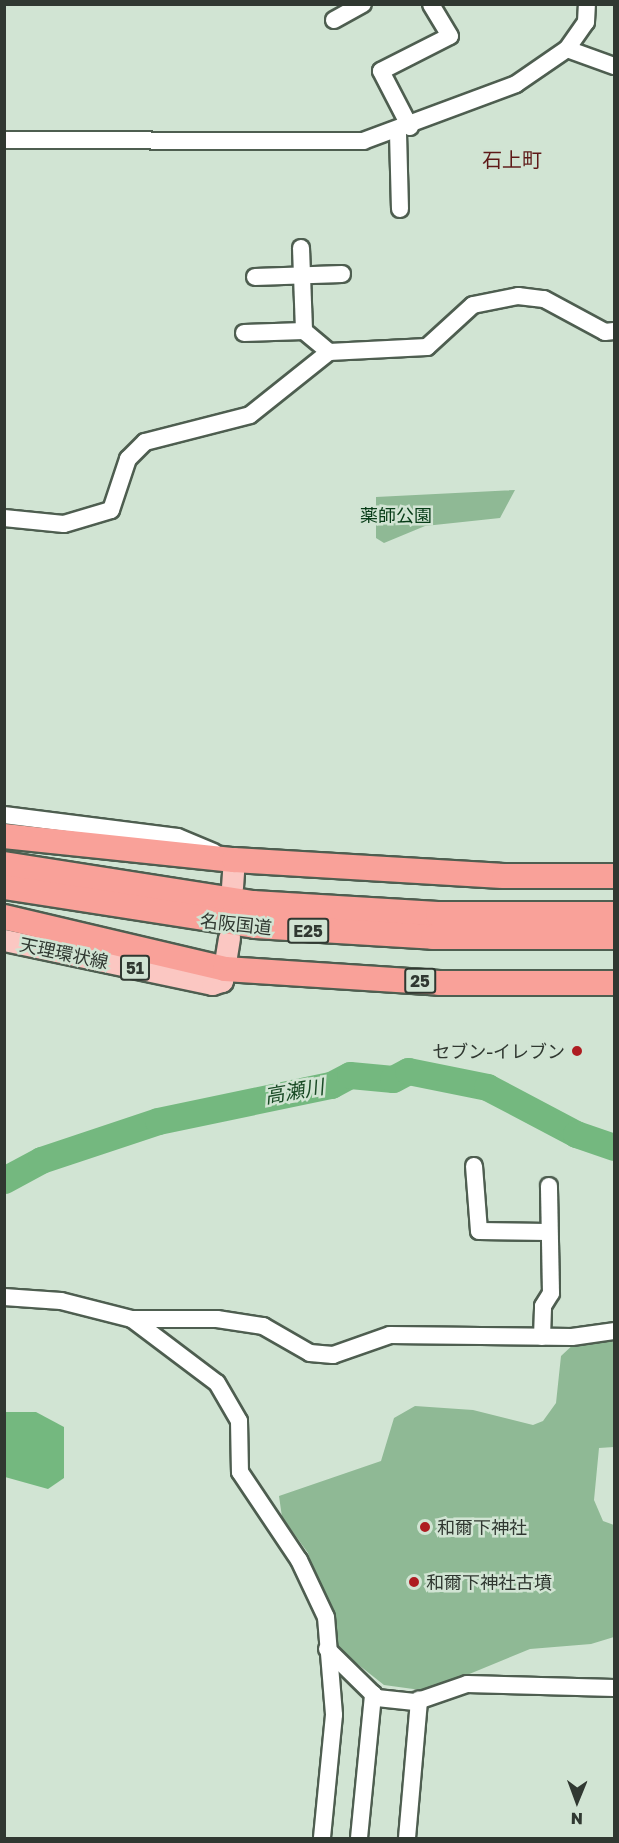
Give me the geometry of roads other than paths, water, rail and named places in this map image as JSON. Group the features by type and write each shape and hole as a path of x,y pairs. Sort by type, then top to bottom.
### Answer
{"highway":[{"path":"4,836 234,860 504,876 615,876"},
{"name":"名阪国道","path":"4,864 253,903 438,914 615,914"},
{"name":"名阪国道","path":"4,887 255,926 433,937 615,937"},
{"path":"4,917 225,969"},
{"name":"25","path":"225,969 440,983 615,983"}],"main road":[{"path":"232,887 234,860"},
{"path":"225,969 229,938"},
{"name":"天理環状線","path":"4,940 212,984 222,981 225,969"}],"street":[{"path":"334,20 363,4"},
{"path":"400,209 404,130 381,71 450,36 430,4"},
{"path":"4,140 331,143 404,130 516,84 567,49 586,22 587,4"},
{"path":"567,49 615,66"},
{"path":"301,248 304,331"},
{"path":"255,277 342,274"},
{"path":"4,518 64,524 111,510 128,459 145,442 250,415 329,352 427,347 473,305 518,296 544,298 605,332 615,331"},
{"path":"244,333 304,331 329,352"},
{"path":"4,815 178,837 234,860"},
{"path":"474,1166 479,1231 548,1232"},
{"path":"542,1337 543,1306 550,1293 549,1186"},
{"path":"4,1297 61,1300 132,1319 206,1318 263,1326 310,1353 333,1355 390,1335 542,1337 615,1331"},
{"path":"132,1319 217,1383 239,1421 240,1472 313,1584 326,1617 334,1715 322,1839"},
{"path":"327,1649 373,1694 419,1700 467,1684 615,1688"},
{"path":"359,1839 373,1694"},
{"path":"407,1839 419,1700"}],"waterway":[{"name":"高瀬川","path":"4,1180 41,1160 158,1121 331,1085 350,1075 393,1079 408,1071 487,1087 576,1134 614,1147"}],"place":[{"name":"セブン-イレブン","path":"577,1051"},
{"name":"和爾下神社","path":"425,1527"},
{"name":"和爾下神社古墳","path":"414,1582"}],"district":[{"name":"石上町","path":"512,159"}],"park label":[{"name":"薬師公園","path":"396,515"}]}
